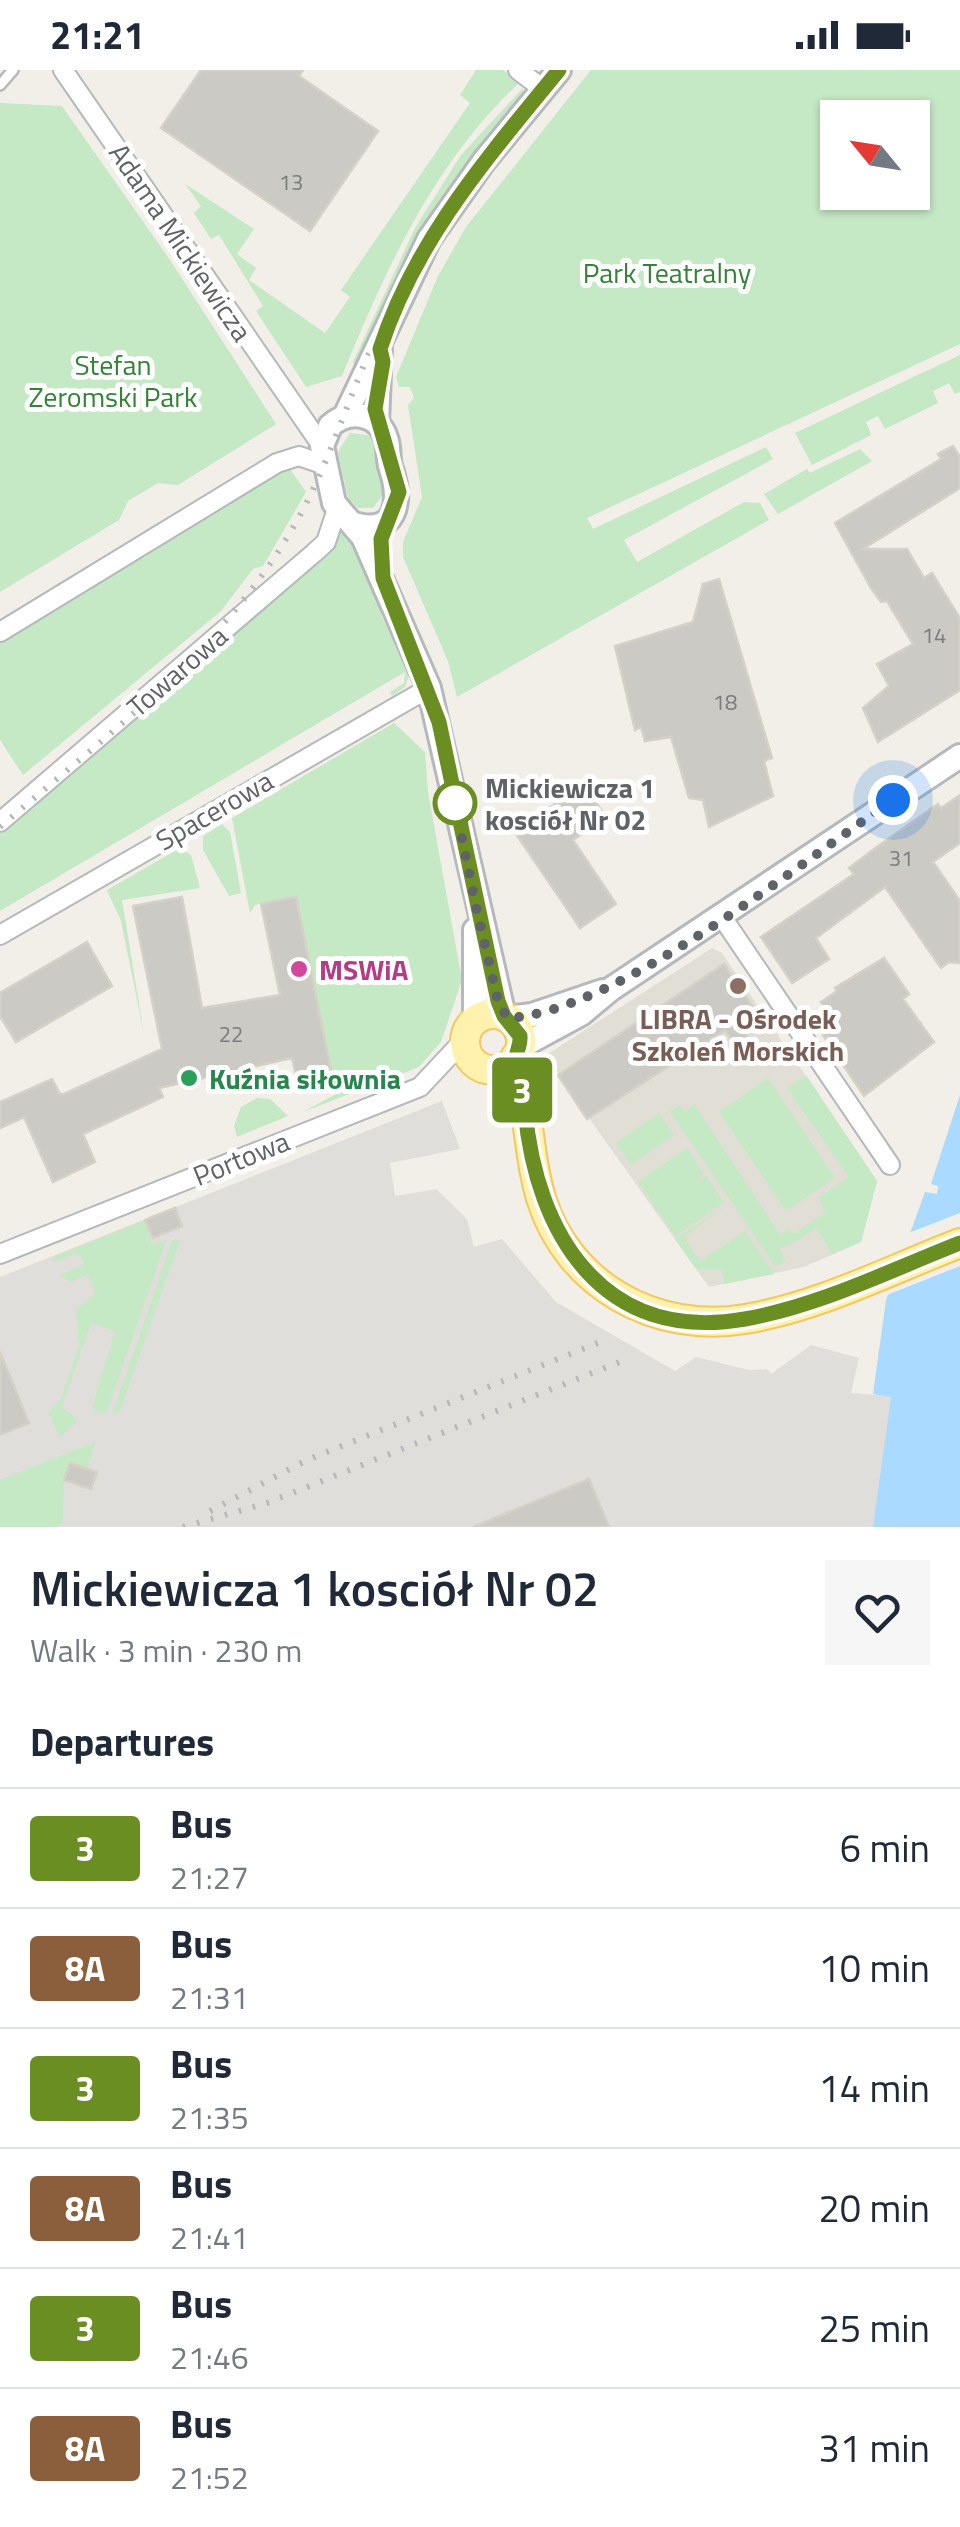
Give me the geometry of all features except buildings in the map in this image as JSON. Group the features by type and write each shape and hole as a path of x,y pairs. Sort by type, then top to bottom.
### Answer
{"main road":[{"path":"528,1146 502,1092 485,1069 470,1058 470,1030 488,1014 505,1017 519,1032 528,1146 546,1212 572,1258 604,1288 648,1311 699,1322 768,1314 960,1243"},
{"path":"485,1069 505,1067 518,1051"}],"street":[{"name":"Adama Mickiewicza","path":"63,70 300,413 323,455"},
{"path":"518,70 544,89"},
{"path":"559,70 477,169 430,239 391,316 380,349 323,455 344,516 383,578 430,688 476,907 505,1017 532,1015 612,988"},
{"path":"377,423 380,349"},
{"path":"300,413 340,418 360,415 377,423 387,438 399,492 380,546 383,578"},
{"path":"0,632 277,462 323,455"},
{"path":"344,516 367,527 388,518"},
{"name":"Towarowa","path":"0,822 314,554 344,516"},
{"name":"Spacerowa","path":"0,934 430,688"},
{"path":"518,1051 581,1014 612,988 960,756"},
{"path":"470,1030 476,907"},
{"path":"722,917 890,1165"},
{"name":"Portowa","path":"0,1254 420,1087 470,1030"}],"lane":[{"path":"0,85 14,70"}],"shaded area":[{"path":"712,948 722,953 877,1181 861,1242 804,1267 709,1287 545,1056"},
{"path":"442,1101 460,1149 390,1163 395,1196 436,1189 467,1219 474,1247 502,1239 556,1302 675,1371 696,1357 749,1370 767,1369 771,1374 811,1345 859,1358 851,1393 891,1396 960,1527 0,1527 0,1277"}],"green space":[{"path":"476,70 503,70 520,82 462,146 415,219 342,376 306,387 256,311 263,306 219,235 211,239 194,213 201,206 185,184 254,229 237,254 256,268 249,280 325,333 350,297 341,290 470,103 460,95"},
{"name":"Park Teatralny","path":"591,70 960,70 960,344 587,518 593,529 766,447 773,459 624,540 637,562 744,502 760,503 769,520 457,697 448,661 403,557 403,542 422,497 408,405 414,398 410,387 399,387 396,377 438,276 466,227"},
{"path":"523,88 522,100 440,204 355,369 353,362 415,228 461,155"},
{"name":"Stefan Zeromski Park","path":"0,103 62,106 170,260 276,424 178,485 158,483 128,501 119,520 0,592"},
{"path":"960,355 960,392 955,394 949,383 933,391 938,403 885,429 878,416 866,422 871,435 812,465 795,433"},
{"path":"350,433 368,435 374,442 385,492 373,508 358,508 348,498 338,452"},
{"path":"860,449 872,461 778,514 764,494 807,469 810,473"},
{"path":"288,466 306,492 263,566 253,569 221,611 23,775 0,740 0,639 146,551 143,559 155,546"},
{"path":"341,531 361,548 382,617 410,672 405,687 392,696 390,692 404,683 405,672 0,911 0,833 319,559"},
{"path":"394,723 425,752 428,792 462,980 441,1042 419,1067 303,1112 336,1094 296,897 255,905 250,913 232,818"},
{"path":"222,824 230,832 241,893 229,896 203,850 203,836"},
{"path":"180,848 191,855 200,888 122,900 144,1034 121,921 107,890"},
{"path":"806,1075 877,1181 861,1242 832,1254 817,1229 779,1250 786,1261 776,1267 670,1112 679,1105 685,1112 695,1105 780,1235 789,1229 794,1234 826,1212 818,1198 849,1177 787,1088"},
{"path":"768,1078 835,1178 786,1211 719,1112"},
{"path":"257,1098 270,1099 288,1116 237,1137 234,1126 241,1107"},
{"path":"659,1113 674,1135 631,1165 616,1143"},
{"path":"687,1148 704,1174 693,1185 706,1176 724,1202 675,1236 638,1182"},
{"path":"726,1205 684,1237 700,1261 745,1231 774,1274 725,1284 722,1269 696,1269 675,1239"},
{"path":"145,1220 152,1244 166,1241 106,1414 92,1408 115,1331 91,1323 62,1406 78,1421 59,1437 49,1412 61,1399 79,1347 76,1309 96,1293 88,1274 70,1282 59,1275 84,1265 81,1257 75,1254 55,1262 54,1257"},
{"path":"180,1240 120,1411 112,1415 172,1241"},
{"path":"96,1442 87,1468 70,1463 64,1480 63,1522 56,1527 0,1527 0,1480"}],"water":[{"path":"960,1095 960,1527 873,1527 891,1397 873,1394 886,1300 925,1192 937,1194 938,1186 931,1184"}],"pier":[{"path":"960,1213 960,1266 882,1297 906,1234"}],"railway":[{"path":"0,827 158,691 230,616 262,575 312,493 361,372 420,248 496,137 559,70"},
{"path":"210,1511 307,1460 600,1342"},
{"path":"183,1527 267,1503 627,1359"}],"bus line":[{"name":"3","path":"559,70 458,194 421,254 380,349 383,362 375,409 377,423 387,438 390,469 399,492 381,539 383,578 430,688 498,1001 520,1036 517,1064 528,1146 540,1195 566,1250 597,1283 639,1308 699,1322 743,1320 787,1309 960,1243"}],"place":[{"name":"Mickiewicza 1 kosciół Nr 02","path":"455,803"},
{"name":"MSWiA","path":"299,969"},
{"name":"LIBRA - Ośrodek Szkoleń Morskich","path":"738,986"},
{"name":"Kuźnia siłownia","path":"189,1078"}],"route":[{"path":"455,803 498,1001 507,1018 532,1015 612,988 893,800"}]}
